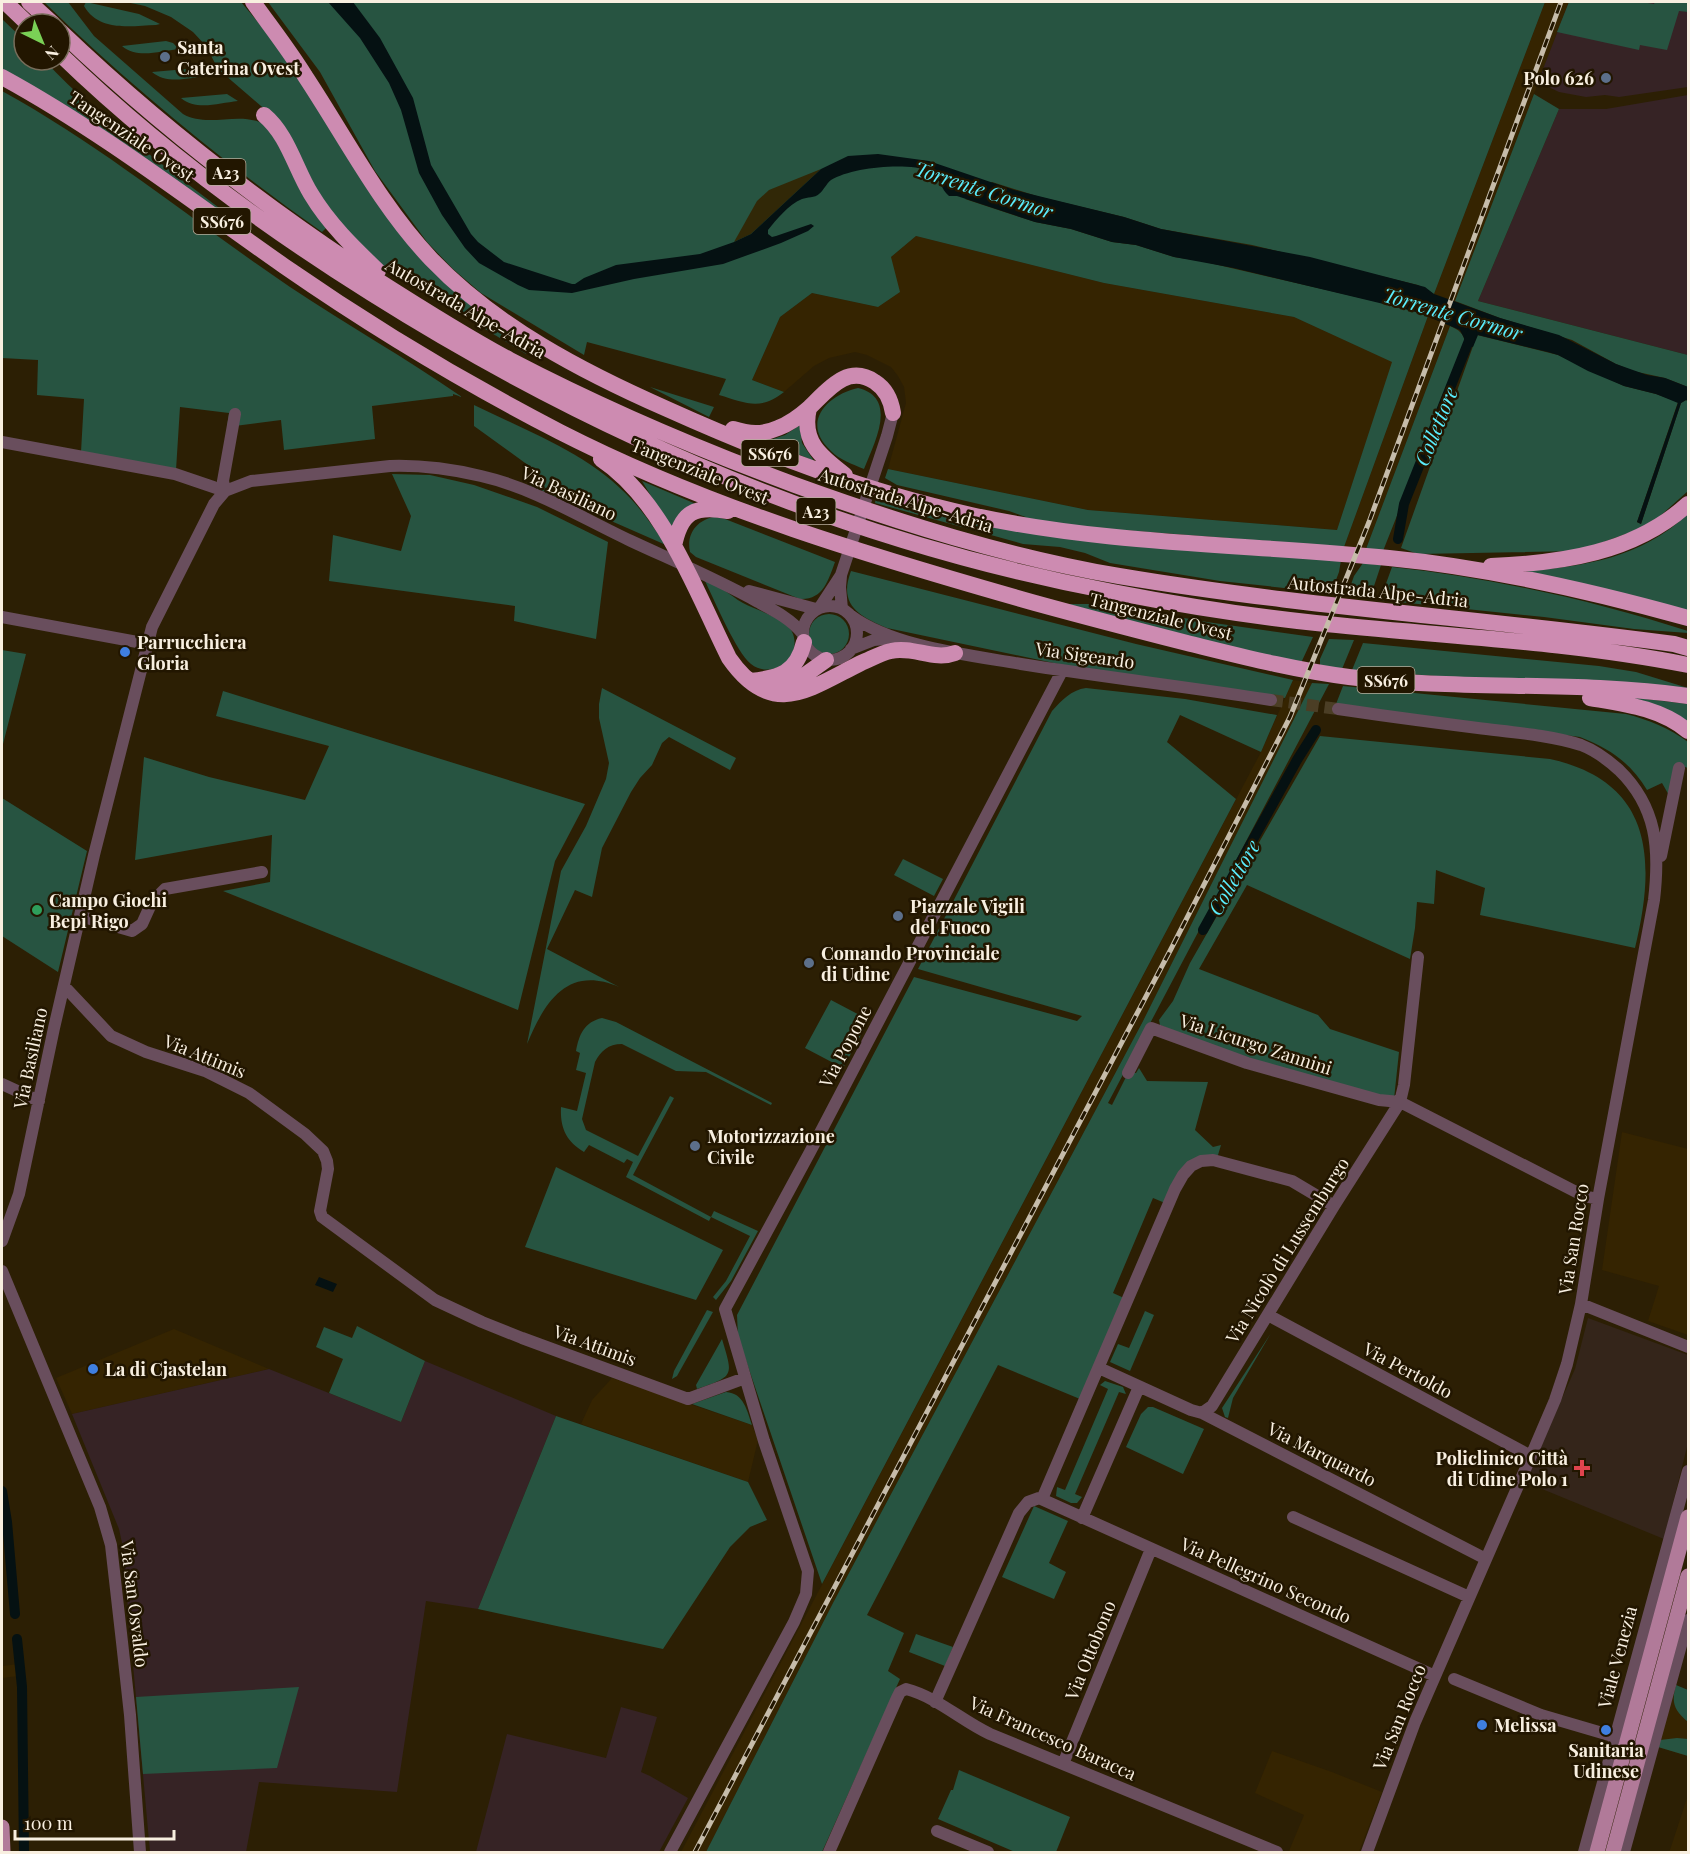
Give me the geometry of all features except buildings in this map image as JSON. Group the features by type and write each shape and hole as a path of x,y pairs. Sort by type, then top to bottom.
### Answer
{"highway":[{"name":"SS676","path":"253,2 305,75 381,195 404,228 433,261 492,311 544,347 585,370 683,417 776,456 854,483 971,515 1088,534 1390,558 1464,567 1597,594 1689,618"},
{"name":"Autostrada Alpe-Adria","path":"72,42 169,129 296,225 404,297 509,359 674,437 829,497 934,532 1115,576 1283,600 1561,629 1689,648"},
{"name":"Autostrada Alpe-Adria","path":"72,64 162,143 241,206 397,310 512,377 591,417 750,487 932,550 1110,592 1313,623 1517,641 1689,665"},
{"name":"Tangenziale Ovest","path":"2,76 75,119 353,312 441,367 562,433 645,472 774,523 912,568 1089,618 1260,661 1323,673 1365,679 1689,696"},
{"path":"264,115 281,133 303,181 323,212 357,252 404,297"},
{"path":"683,417 704,419 748,434 758,434 785,425 809,408 834,383 845,377 858,375 868,377 886,393 892,413"},
{"path":"809,408 807,434 812,444 828,462 854,483"},
{"path":"562,433 612,466 649,506 670,552 729,658 742,675 769,693 781,695 808,691 892,650 944,657 955,653"},
{"path":"1464,567 1551,561 1616,547 1640,538 1674,517 1689,504"},
{"path":"670,552 681,523 687,515 702,508 730,511 774,523"},
{"path":"750,681 776,677 785,673 801,654 803,638"},
{"path":"750,681 767,687 783,688 791,685 826,660"},
{"path":"1530,687 1637,706 1661,714 1689,731"}],"main road":[{"name":"Viale Venezia","path":"1597,1852 1689,1517"},
{"path":"1612,1852 1689,1576"},
{"path":"2,1827 3,1852"}],"street":[{"path":"842,572 818,608 807,618 803,638 812,654 826,660 840,658 851,649 856,638 857,632 846,612 840,587 842,572 892,413"},
{"path":"225,491 223,481 235,414"},
{"path":"2,442 175,474 225,491"},
{"name":"Via Basiliano","path":"2,1241 19,1194 80,916 153,627 214,504 225,491 251,481 390,466 440,468 480,476 507,483 670,552 792,622 803,638"},
{"name":"Via Basiliano","path":"725,583 818,608"},
{"path":"818,608 831,606 846,612"},
{"name":"Via Sigeardo","path":"846,612 864,624 895,638 955,653 1271,700"},
{"path":"2,617 148,644"},
{"name":"Via Sigeardo","path":"851,649 874,640 895,638"},
{"name":"Via Popone","path":"745,1378 725,1309 818,1137 1062,670"},
{"name":"Via San Rocco","path":"1338,709 1499,731 1571,743 1590,750 1613,765 1637,790 1652,821 1658,872"},
{"name":"Via San Rocco","path":"1367,1852 1409,1737 1561,1384 1581,1304 1598,1199 1679,768"},
{"path":"80,916 132,931 142,924 152,902 165,890 262,872"},
{"path":"1400,1102 1404,1085 1418,957"},
{"name":"Via Attimis","path":"64,986 111,1036 146,1052 205,1071 249,1093 316,1143 327,1161 328,1169 320,1211 322,1217 435,1299 522,1338 688,1399 745,1378"},
{"name":"Via Licurgo Zannini","path":"1128,1072 1151,1028 1247,1063 1379,1100 1400,1102 1584,1196 1598,1199"},
{"path":"2,1084 39,1101"},
{"name":"Via Nicolò di Lussemburgo","path":"1202,1413 1212,1406 1400,1102"},
{"path":"935,1702 1019,1514 1028,1502 1042,1499 1183,1175 1201,1161 1217,1160 1292,1181 1334,1206"},
{"name":"Via San Osvaldo","path":"2,1272 100,1507 111,1545 130,1715 140,1852"},
{"path":"1581,1304 1689,1347"},
{"name":"Via Pertoldo","path":"1268,1315 1531,1456"},
{"path":"1082,1518 1139,1387 1099,1368"},
{"path":"670,1852 794,1622 808,1585 806,1563 745,1378"},
{"name":"Via Marquardo","path":"1139,1387 1202,1413 1486,1559"},
{"name":"Viale Venezia","path":"1584,1852 1689,1472"},
{"name":"Via Pellegrino Secondo","path":"1042,1499 1435,1676"},
{"path":"1293,1517 1469,1597"},
{"name":"Via Ottobono","path":"1063,1764 1151,1549"},
{"path":"1624,1852 1689,1620"},
{"path":"1454,1679 1541,1715 1616,1737"},
{"name":"Via Francesco Baracca","path":"829,1852 900,1692 910,1690 935,1702 972,1725 1276,1852"},
{"path":"937,1831 988,1852"}],"shaded area":[{"path":"1545,2 1569,2 1455,301 1434,294"},
{"path":"1569,2 1674,2 1672,9 1688,12 1688,87 1619,97 1605,95 1586,97 1559,92 1538,82"},
{"path":"1688,95 1688,355 1478,301 1559,109 1606,109"},
{"path":"916,236 1104,283 1294,317 1393,362 1337,530 1088,510 888,469 906,403 904,387 891,367 867,355 855,352 829,358 814,366 784,392 752,380 780,317 812,293 878,307 891,257"},
{"path":"1428,316 1450,326 1366,549 1344,547"},
{"path":"1293,680 1312,683 1142,1023 833,1603 706,1852 681,1852 1261,752"},
{"path":"1622,1132 1688,1149 1688,1335 1648,1321 1659,1286 1602,1270"},
{"path":"1588,1318 1688,1355 1688,1443 1664,1539 1525,1482 1575,1369"},
{"path":"174,1329 269,1369 72,1414 56,1378"},
{"path":"425,1361 556,1416 478,1609 426,1601 397,1792 259,1782 246,1852 150,1852 122,1543 119,1529 72,1414 269,1369 401,1422"},
{"path":"612,1378 752,1425 758,1440 748,1482 581,1424 592,1400"},
{"path":"18,1664 19,1676 2,1678 2,1666"},
{"path":"1675,1690 1688,1695 1688,1756 1658,1747"},
{"path":"621,1707 657,1717 641,1772 688,1798 659,1852 476,1852 507,1734 606,1758"},
{"path":"1272,1751 1382,1792 1359,1852 1289,1851 1304,1815 1255,1793"},
{"path":"1688,1795 1688,1852 1669,1852 1671,1847"}],"green space":[{"path":"44,2 68,2 94,36 183,114 204,120 247,119 267,126 327,227 322,232 213,151 110,64 72,28 72,12 55,12"},
{"path":"86,2 139,14 160,24 116,26 107,24 90,14 84,6"},
{"path":"126,2 241,2 268,34 454,290 481,315 528,349 526,354 379,264 321,204 275,118 218,69 206,46 193,32 171,17 145,6"},
{"path":"268,2 1545,2 1434,294 1418,285 1252,245 1161,229 992,182 965,199 1035,222 1071,229 1112,242 1136,245 1174,257 1201,261 1400,307 1428,316 1344,547 1045,524 1009,511 897,485 885,478 888,469 1088,510 1337,530 1392,362 1294,317 1104,283 916,236 891,257 900,292 878,307 812,293 780,317 752,380 784,392 768,402 753,404 737,401 719,395 726,379 587,342 584,355 481,293 427,242 375,171 320,72"},
{"path":"1569,2 1654,4 1655,2 1688,2 1688,12 1679,11 1667,50 1640,45 1639,50 1557,32"},
{"path":"2,19 12,29 12,72 56,72 118,129 252,233 2,71"},
{"path":"166,41 173,43 179,49 142,53 122,46"},
{"path":"198,68 209,75 172,79 152,72"},
{"path":"2,91 77,136 290,287 462,397 453,394 453,396 372,406 375,439 284,450 281,420 227,427 229,413 180,407 176,470 81,452 84,399 37,395 38,360 2,358"},
{"path":"227,94 238,101 201,105 181,98"},
{"path":"1534,94 1559,109 1478,301 1688,355 1688,387 1665,378 1633,371 1572,340 1500,318 1455,301"},
{"path":"1450,326 1460,332 1465,344 1383,551 1366,549"},
{"path":"1477,335 1558,355 1624,386 1678,402 1637,522 1641,524 1681,403 1688,401 1688,491 1650,525 1579,551 1418,554 1401,548"},
{"path":"650,387 714,407 709,417"},
{"path":"858,388 870,393 878,401 881,411 877,435 864,469 846,462 835,454 822,441 818,430 821,412 828,404 836,397"},
{"path":"474,405 558,445 597,470 632,500 666,545 529,485 532,468 474,426"},
{"path":"800,425 802,443 814,461 767,441 785,435"},
{"path":"392,474 430,475 474,485 537,507 608,542 596,639 514,621 515,606 329,581 333,535 401,551 411,516"},
{"path":"642,481 696,504 672,531"},
{"path":"876,497 1341,560 1331,593 1220,581 1110,563 1085,553 1060,547 1023,544 875,503"},
{"path":"1688,514 1688,612 1525,571 1570,566 1612,557 1651,541"},
{"path":"714,517 725,519 835,562 824,588 814,596 800,599 696,557 690,552 691,534 703,521"},
{"path":"1363,563 1381,565 1370,598 1347,596 1354,576"},
{"path":"1392,567 1467,577 1579,600 1652,620 1688,631 1688,633 1380,600"},
{"path":"851,571 1136,644 1293,680 1285,698 1068,666 887,628 860,614 849,601 847,593"},
{"path":"704,579 790,628 795,643 789,659 767,670 751,664 732,637"},
{"path":"1067,604 1104,604 1313,637 1301,663 1275,659"},
{"path":"829,614 843,620 849,634 843,648 829,654 815,648 809,634 815,620"},
{"path":"1329,639 1354,640 1342,669 1320,665 1320,659"},
{"path":"1363,643 1599,666 1636,672 1688,688 1464,678 1352,670"},
{"path":"2,650 26,654 2,748"},
{"path":"1312,683 1329,684 1108,1103 1112,1105 1128,1073 1136,1073 1139,1068 1147,1081 1208,1082 1195,1130 1213,1147 1221,1145 1218,1155 1205,1156 1165,1203 1153,1198 1113,1293 1124,1298 1080,1399 998,1365 867,1615 904,1633 888,1671 900,1679 822,1852 706,1852 833,1603 1142,1023"},
{"path":"1343,686 1626,714 1658,725 1688,742 1688,768 1676,764 1670,797 1662,783 1647,790 1626,764 1600,746 1580,737 1336,704"},
{"path":"602,688 736,758 730,770 669,737 662,743 652,765 631,792 602,848 592,897 575,890 547,949 619,987 601,981 572,984 551,1001 527,1044 561,871 586,826 606,779 609,763 599,718"},
{"path":"1086,688 1185,699 1277,715 1261,752 1180,715 1167,742 1236,799 822,1584 738,1337 737,1315 914,977 1077,1021 1082,1016 918,969 1052,711 1071,693"},
{"path":"223,691 585,804 555,861 518,1010 223,891 270,882 272,835 135,860 144,757 209,777 305,800 329,746 216,716"},
{"path":"1629,697 1688,704 1688,724"},
{"path":"1320,736 1550,759 1584,770 1610,786 1628,806 1639,830 1645,856 1642,916 1635,948 1480,915 1485,888 1436,870 1434,904 1417,902 1410,959 1247,885 1199,969 1318,1015 1330,1029 1399,1052 1394,1099 1224,1052 1160,1025 1159,1020 1173,1001 1190,963"},
{"name":"Campo Giochi Bepi Rigo","path":"2,798 87,851 58,972 2,936"},
{"path":"903,859 943,879 934,896 894,875"},
{"path":"831,1000 869,1020 843,1068 805,1048"},
{"path":"602,1018 616,1022 772,1103 771,1105 706,1072 676,1071 622,1044 606,1049 595,1062 582,1119 586,1130 638,1156 670,1096 674,1098 633,1175 711,1217 709,1221 626,1177 633,1162 627,1159 624,1163 589,1145 584,1152 565,1133 561,1107 577,1111 586,1073 576,1070 580,1053 576,1051 579,1040 587,1026"},
{"path":"556,1167 723,1250 696,1300 525,1247"},
{"path":"714,1211 758,1231 731,1281 716,1300 713,1297 726,1281 750,1236 711,1217"},
{"path":"707,1310 713,1312 677,1376 672,1379 674,1371"},
{"path":"1145,1311 1154,1315 1130,1371 1110,1362 1118,1344 1129,1348"},
{"path":"357,1326 425,1361 401,1422 329,1393 343,1359 316,1347 324,1327 352,1338"},
{"path":"1271,1333 1233,1398 1228,1418 1225,1417 1222,1408"},
{"path":"722,1339 728,1361 728,1373 718,1381 697,1389 696,1385"},
{"path":"1105,1381 1123,1387 1126,1394 1119,1392 1075,1494 1082,1497 1077,1503 1071,1503 1056,1496 1057,1487 1065,1490 1108,1389 1100,1385"},
{"path":"726,1392 741,1399 752,1425 692,1404"},
{"path":"1148,1407 1153,1407 1204,1429 1183,1474 1126,1447 1141,1414"},
{"path":"556,1416 748,1482 767,1520 750,1527 730,1547 663,1649 478,1609"},
{"path":"1034,1506 1068,1521 1049,1563 1066,1572 1054,1599 1002,1577"},
{"path":"916,1634 953,1647 945,1666 909,1652"},
{"path":"1676,1685 1688,1690 1688,1722 1675,1706"},
{"path":"299,1687 277,1768 143,1774 136,1697"},
{"path":"1688,1739 1688,1756 1658,1747 1660,1740"},
{"path":"959,1770 1070,1817 1056,1852 1015,1852 938,1819 953,1790"}],"sand":[{"path":"821,169 751,234 734,242 757,201 769,190"}],"water":[{"name":"Torrente Cormor","path":"328,2 353,2 380,38 413,98 431,165 471,234 504,262 572,284 616,265 700,254 734,242 751,234 821,169 848,156 878,154 929,161 1014,190 1124,217 1161,229 1310,257 1425,287 1434,294 1500,318 1559,335 1616,364 1688,387 1688,401 1681,403 1641,524 1637,522 1678,403 1656,394 1624,386 1548,352 1478,335 1473,347 1465,344 1460,330 1417,312 1234,268 1174,257 1136,245 1112,242 1071,229 1035,222 957,196 949,196 933,173 920,168 894,166 865,169 831,180 817,195 802,199 787,209 768,230 768,234 772,237 811,224 814,226 808,231 723,264 634,279 572,293 529,290 479,263 465,248 442,215 419,173 401,110 389,83 360,38"},
{"path":"319,1277 337,1284 333,1292 315,1285"}],"waterway":[{"name":"Collettore","path":"1398,539 1404,504 1472,333"},
{"name":"Collettore","path":"1203,930 1316,730"},
{"path":"2,1491 15,1614"},
{"path":"17,1639 22,1687 24,1852"}],"tunnel":[{"path":"1271,700 1338,709"}],"railway":[{"path":"695,1852 1171,949 1290,717 1369,522 1561,2"}],"place":[{"name":"Santa Caterina Ovest","path":"165,57"},
{"name":"Polo 626","path":"1606,78"},
{"name":"Parrucchiera Gloria","path":"125,652"},
{"name":"Campo Giochi Bepi Rigo","path":"37,910"},
{"name":"Piazzale Vigili del Fuoco","path":"898,916"},
{"name":"Comando Provinciale di Udine","path":"809,963"},
{"name":"Motorizzazione Civile","path":"695,1146"},
{"name":"La di Cjastelan","path":"93,1369"},
{"name":"Policlinico Città di Udine Polo 1","path":"1582,1468"},
{"name":"Melissa","path":"1482,1725"},
{"name":"Sanitaria Udinese","path":"1606,1730"}]}
